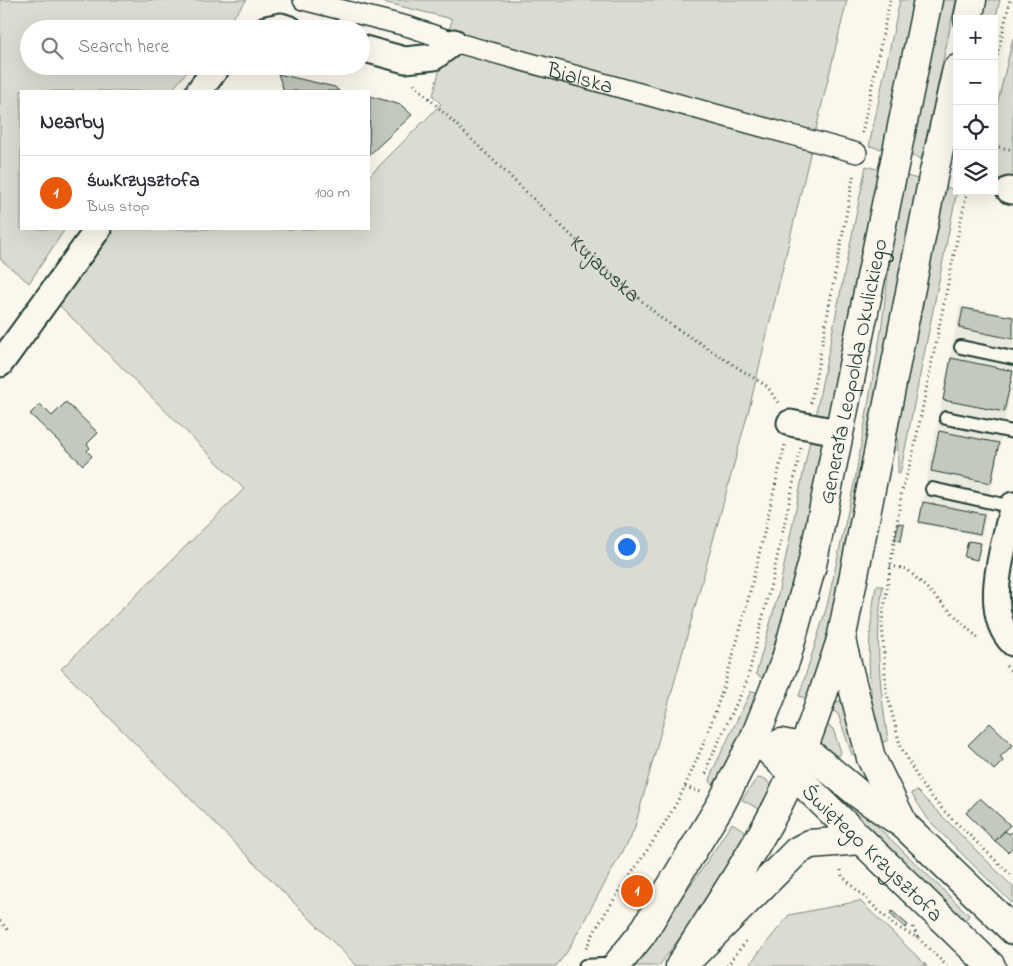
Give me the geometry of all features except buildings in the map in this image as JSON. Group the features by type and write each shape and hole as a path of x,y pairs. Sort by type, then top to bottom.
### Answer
{"main road":[{"name":"Generała Leopolda Okulickiego","path":"617,965 642,934 707,828 755,737 775,693 800,613 812,565 928,0"},
{"path":"969,15 972,0"},
{"name":"Generała Leopolda Okulickiego","path":"682,966 754,848 792,773 817,712 841,640 934,172 953,87"},
{"path":"841,640 871,758 904,825"},
{"path":"755,737 802,748 860,795 904,825"},
{"name":"Świętego Krzysztofa","path":"755,737 991,966"},
{"name":"Świętego Krzysztofa","path":"904,825 1013,930"},
{"path":"682,966 797,852 810,844 861,840"}],"street":[{"name":"Bialska","path":"303,0 410,27 454,42 858,154"},
{"path":"370,50 405,60 434,57 454,42"},
{"path":"200,90 211,75"},
{"path":"0,364 97,230"},
{"path":"796,431 838,432"},
{"path":"1002,646 994,595 1013,506"}],"lane":[{"path":"961,347 1013,358"},
{"path":"946,418 1013,432"},
{"path":"932,488 1013,506"},
{"path":"585,966 617,965"}],"path":[{"path":"810,404 890,0"},
{"path":"996,60 1010,0"},
{"name":"Kujawska","path":"405,60 412,81 603,266 662,319 768,388 796,431"},
{"path":"998,147 1013,150"},
{"path":"966,195 913,454 902,490 882,622 886,689 903,752 921,784 935,801 1013,877"},
{"path":"705,777 709,762 747,681 776,564 796,431"},
{"path":"585,950 601,916 685,787 718,703 744,618 796,431"},
{"path":"890,566 907,569 1002,646 1013,673"},
{"path":"685,787 702,792 704,784"},
{"path":"842,870 842,876 895,926 918,938 947,966"},
{"path":"0,922 8,930"},
{"path":"722,966 728,964 751,934"}],"shaded area":[{"path":"0,0 247,0 230,20 20,20 20,75 184,75 172,90 20,90 20,230 64,230 29,283 0,259"},
{"path":"375,0 847,0 749,409 634,830 567,952 556,966 357,966 61,669 244,489 59,305 115,230 370,230 370,175 441,104 433,96 452,19"},
{"path":"900,0 916,0 886,150 869,146"},
{"path":"941,0 956,0 922,159 909,155"},
{"path":"983,0 1000,0 996,15 980,15"},
{"path":"1013,38 1013,182 998,178 998,101"},
{"path":"866,166 883,171 832,415 826,418 817,416 817,408"},
{"path":"906,176 918,179 827,639 808,699 799,696 827,606 855,479 881,331 892,244"},
{"path":"941,185 953,190 953,195 956,195 900,474 898,473 897,420"},
{"path":"960,306 1013,315 1013,379 982,537 918,524"},
{"path":"819,439 824,445 790,597 766,680 756,674 778,595 810,440"},
{"path":"876,586 883,586 880,605 879,663 888,740 882,743 876,723 869,665 869,646"},
{"path":"751,691 761,693 735,750 713,785 710,781 712,772"},
{"path":"838,701 841,701 856,752 852,755 838,714 832,710"},
{"path":"827,725 833,729 841,752 837,760 820,744"},
{"path":"757,778 766,779 771,787 761,810 742,800"},
{"path":"917,791 1013,887 1013,904 928,819 911,793"},
{"path":"845,795 969,915 965,921 840,800"},
{"path":"732,823 748,833 712,893 659,966 633,966 702,869"},
{"path":"860,901 927,966 748,966 789,915"}],"place":[{"name":"św.Krzysztofa","path":"637,891"}]}
